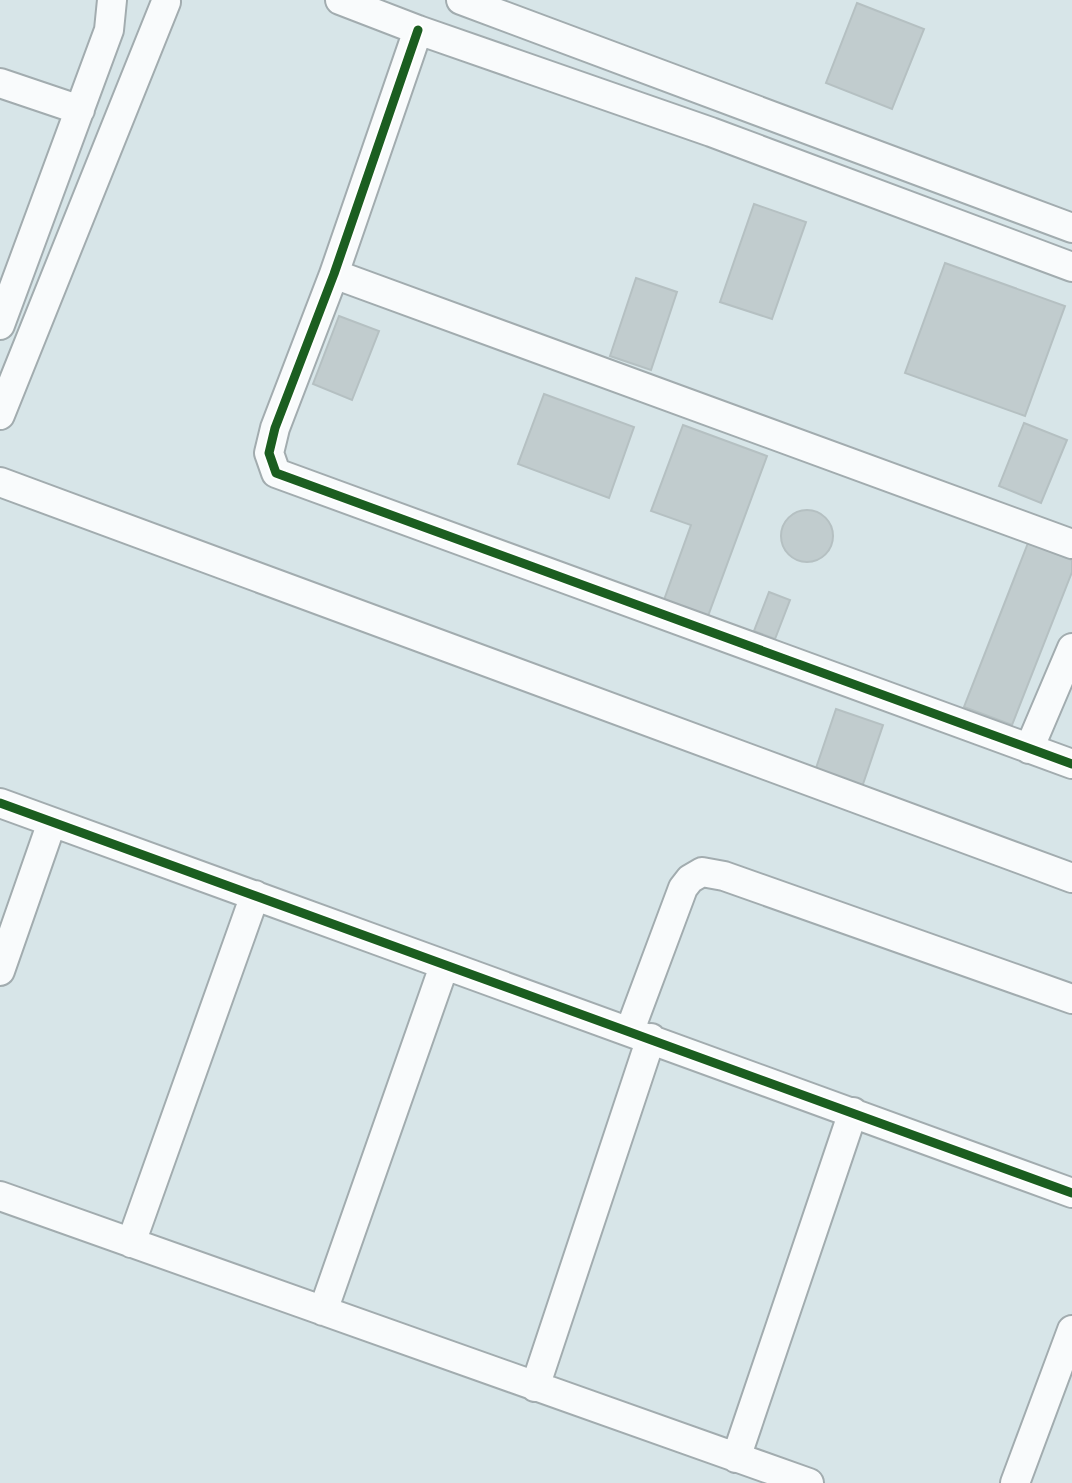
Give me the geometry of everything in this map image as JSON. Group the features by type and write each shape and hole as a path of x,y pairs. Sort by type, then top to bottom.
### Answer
{"street":[{"path":"0,325 109,30 113,0"},
{"path":"340,0 418,30 711,132 1072,267"},
{"path":"0,415 168,1"},
{"path":"473,2 1072,228"},
{"path":"418,30 334,274 275,428 269,453 276,473 1072,765"},
{"path":"0,83 80,110"},
{"path":"334,274 1072,544"},
{"path":"0,482 1072,878"},
{"path":"1029,749 1072,648"},
{"path":"0,803 1072,1193"},
{"path":"0,971 52,822"},
{"path":"535,1387 683,888 690,879 702,872 724,876 1072,999"},
{"path":"131,1243 255,895"},
{"path":"323,1311 444,966"},
{"path":"736,1458 853,1112"},
{"path":"0,1196 809,1483"},
{"path":"1015,1483 1072,1330"}],"building":[{"path":"857,3 924,29 892,109 826,83"},
{"path":"754,204 806,222 772,319 720,302"},
{"path":"945,263 1065,306 1025,416 905,373"},
{"path":"636,278 677,292 651,370 610,356"},
{"path":"339,316 379,331 352,400 313,384"},
{"path":"544,394 634,427 609,498 518,464"},
{"path":"1024,423 1067,440 1041,503 999,486"},
{"path":"683,425 767,456 708,616 664,600 691,525 651,511"},
{"path":"807,510 817,512 825,518 831,526 831,546 825,554 817,560 807,562 797,560 789,554 783,546 781,536 783,526 789,518 797,512"},
{"path":"1028,543 1072,560 1072,572 1012,725 964,707"},
{"path":"769,592 790,600 775,639 754,631"},
{"path":"836,709 883,725 860,793 813,777"}],"cycle path":[{"path":"418,30 334,274 275,428 269,453 276,473 1072,764"},
{"path":"0,803 1072,1193"}]}
